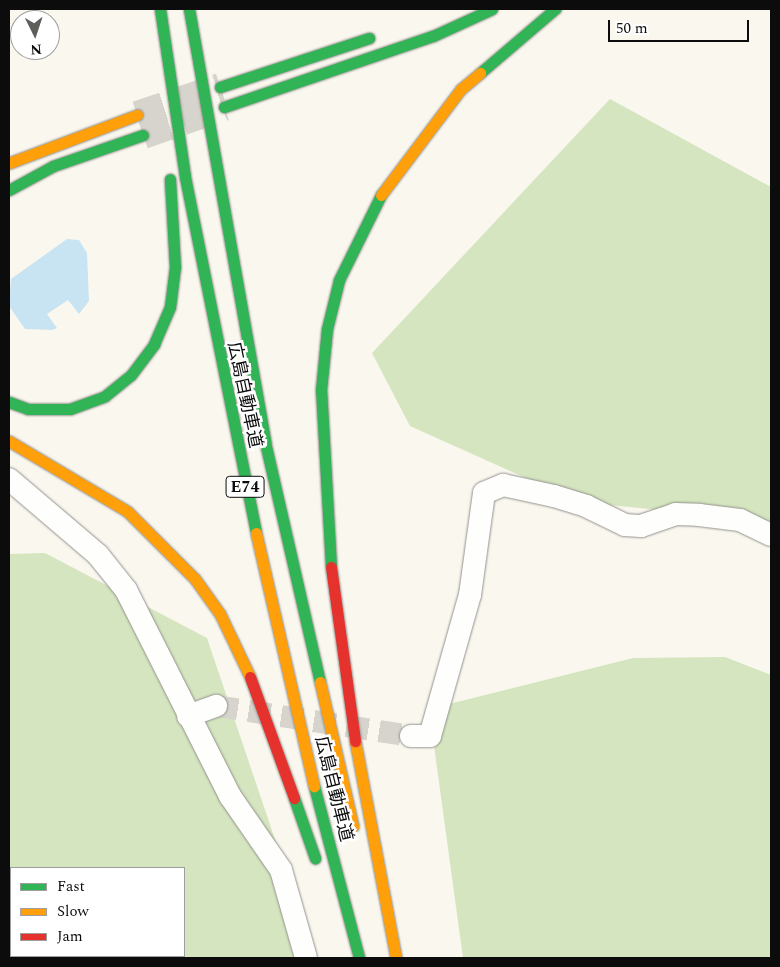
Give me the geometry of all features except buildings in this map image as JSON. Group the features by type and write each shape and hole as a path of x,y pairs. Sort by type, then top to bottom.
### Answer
{"highway":[{"path":"9,402 28,409 70,409 105,396 131,375 154,344 170,308 175,267 158,9"},
{"name":"広島自動車道","path":"158,9 185,177 237,449 313,783 359,958"},
{"name":"広島自動車道","path":"190,9 265,442 356,838"},
{"path":"224,107 433,36 492,9"},
{"path":"396,958 355,740 327,534 321,390 327,329 340,280 362,225 393,172 461,89 555,9"},
{"path":"220,87 380,35"},
{"path":"9,163 137,115"},
{"path":"9,190 54,166 143,135"},
{"path":"9,441 126,511 195,579 220,614 261,701 319,869"},
{"path":"370,894 386,958"},
{"path":"328,896 350,958"}],"street":[{"path":"9,479 98,555 126,590 230,796 282,870 306,958"},
{"path":"411,736 430,736 470,595 484,493 503,485 554,496 586,506 625,526 641,526 675,514 699,515 740,520 771,535"},
{"path":"188,716 216,706"}],"green space":[{"path":"610,99 771,187 771,521 579,502 410,426 372,353"},
{"path":"45,553 207,638 315,958 9,958 9,554"},
{"path":"725,657 771,675 771,958 463,958 429,709 633,658"}],"water":[{"path":"67,239 79,240 87,253 89,301 79,314 68,300 47,314 57,328 52,330 25,329 9,306 11,279"}],"tunnel":[{"path":"137,115 220,87"},
{"path":"143,135 224,107"},
{"path":"216,706 411,736"}],"traffic: fast":[{"path":"160,9 185,177 256,533"},
{"path":"189,9 265,442 320,682"},
{"path":"224,107 433,36 492,9"},
{"path":"480,73 555,9"},
{"path":"220,87 369,38"},
{"path":"9,190 53,166 143,135"},
{"path":"9,402 28,409 70,409 105,396 131,375 154,344 170,307 175,267 170,179"},
{"path":"331,567 321,390 327,329 339,280 381,195"},
{"path":"314,786 359,958"},
{"path":"294,798 315,858"}],"traffic: slow":[{"path":"381,195 461,89 480,73"},
{"path":"9,163 137,115"},
{"path":"9,441 127,511 195,579 220,614 250,677"},
{"path":"256,533 314,786"},
{"path":"320,682 353,826"},
{"path":"355,741 396,958"}],"traffic: jam":[{"path":"331,567 355,741"},
{"path":"250,677 294,798"}]}
